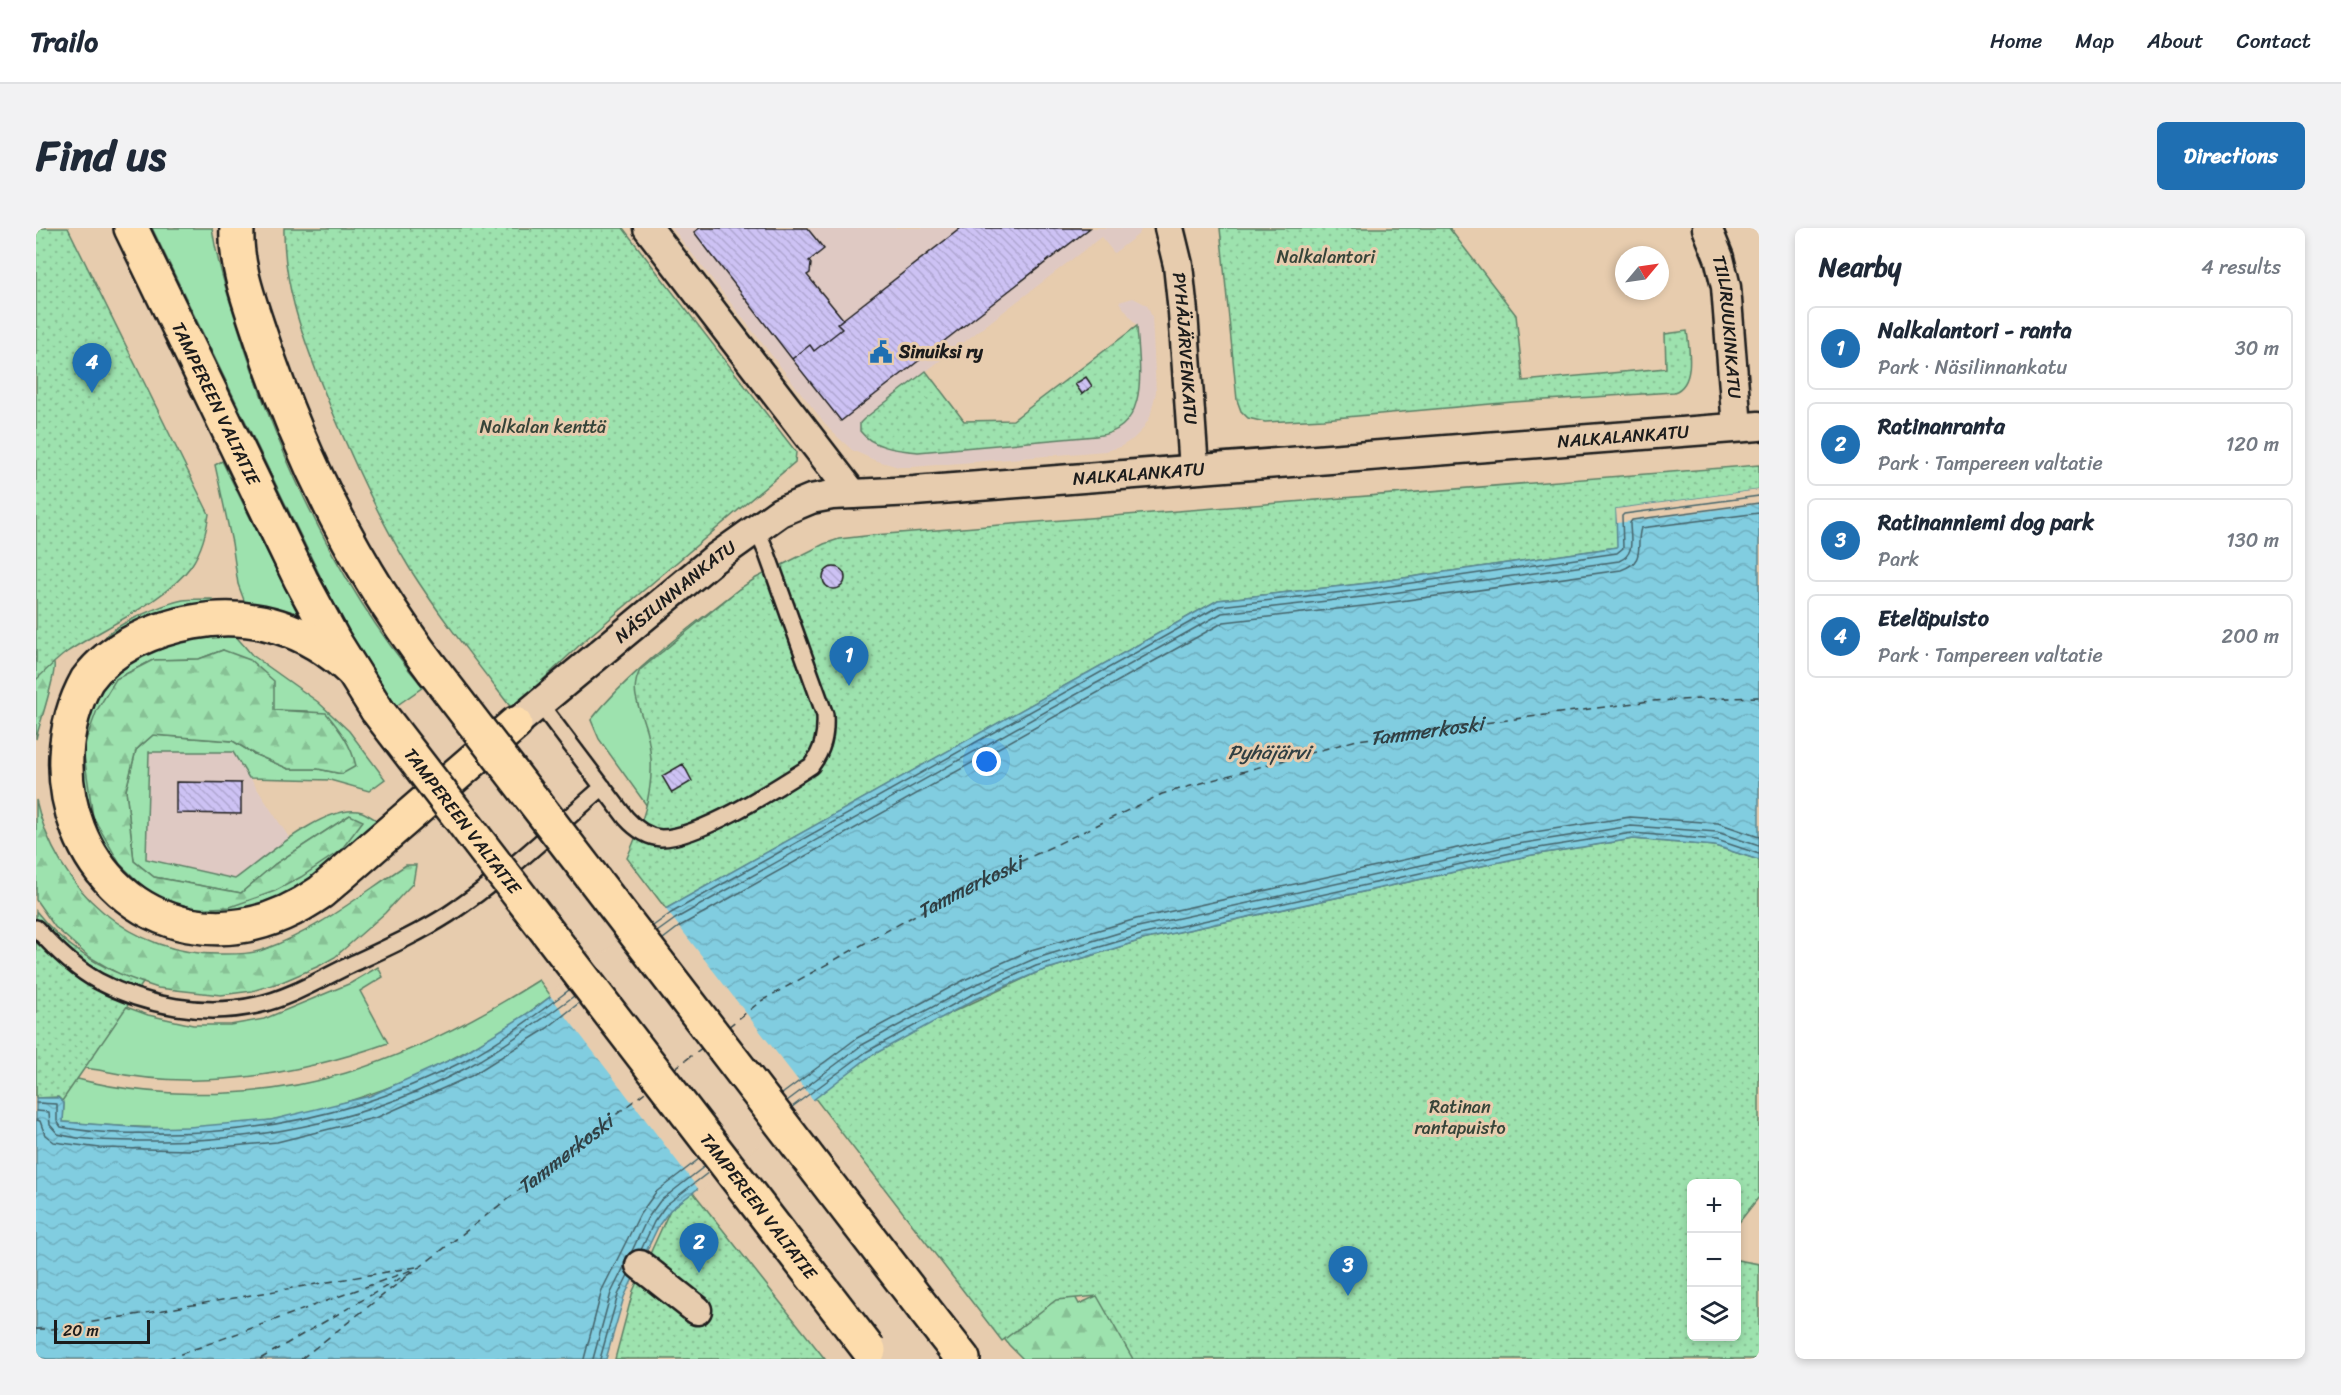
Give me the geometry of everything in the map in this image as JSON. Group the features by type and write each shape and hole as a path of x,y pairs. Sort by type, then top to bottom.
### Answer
{"main road":[{"name":"TAMPEREEN VALTATIE","path":"131,228 301,580 351,670 377,710 873,1354"},
{"path":"237,228 236,244 256,321 285,405 316,478 366,573 408,637 433,670 963,1359"},
{"path":"351,670 324,648 292,631 266,623 238,619 199,621 169,628 141,638 112,655 88,679 72,706 63,737 60,770 63,805 70,824 98,872 112,886 144,909 179,923 224,928 250,925 273,918 296,909 321,892 515,724"}],"street":[{"path":"648,228 853,494"},
{"name":"PYHÄJÄRVENKATU","path":"1169,228 1178,265 1194,470"},
{"name":"TIILIRUUKINKATU","path":"1707,228 1719,258 1726,287 1748,427"},
{"name":"NALKALANKATU","path":"853,494 1748,427"},
{"name":"NÄSILINNANKATU","path":"515,724 714,558 756,528 780,512 811,499 853,494"},
{"path":"640,1265 697,1310"}],"lane":[{"path":"540,704 626,818 639,830 660,838 690,832 748,805 811,766 824,742 825,715 756,528"},
{"path":"36,928 80,969 98,981 134,996 172,1006 209,1010 257,1005 287,995 447,915 523,857 603,787"}],"shaded area":[{"path":"672,228 1142,228 1139,234 1114,253 1101,237 864,419 877,444 918,452 1112,433 1127,421 1137,326 1119,302 1133,298 1147,305 1152,317 1156,392 1150,417 1133,439 1120,447 1106,451 912,467 899,467 874,460 852,450 830,430"},
{"path":"149,752 233,752 290,839 235,879 146,859"}],"green space":[{"path":"36,228 68,228 209,514 198,554 180,579 133,613 67,652 36,680"},
{"path":"152,228 212,228 222,273 244,346 277,437 296,481 340,568 393,649 423,687 396,706 339,615"},
{"name":"Nalkalan kenttä","path":"284,228 623,228 796,452 795,462 585,640 512,709 447,623 410,569 361,477 320,381 294,306 284,248"},
{"name":"Nalkalantori","path":"1220,228 1449,228 1516,315 1523,381 1666,368 1665,334 1687,331 1690,365 1686,382 1674,392 1513,402 1324,419 1265,422 1248,418 1241,411 1237,400"},
{"path":"1137,326 1140,376 1138,393 1134,409 1126,422 1114,431 1096,436 918,452 879,445 865,437 860,431 860,423 864,419 926,371 964,421 1013,420"},
{"path":"222,461 300,618 245,603 238,584 232,543 215,465"},
{"path":"1759,465 1759,504 1617,528 1618,547 1369,583 1218,600 666,909 627,858 645,810 651,773 649,741 635,691 640,670 739,589 824,544 839,539 874,535"},
{"path":"739,589 647,806 599,739 591,720 642,667"},
{"path":"212,599 217,607 103,642 106,636 114,630 151,611 183,600"},
{"path":"233,633 252,655 318,702 349,731 385,779 369,791 330,780 249,778 233,752 149,752 146,859 235,879 295,834 331,815 347,811 362,812 378,821 297,890 247,913 215,916 150,898 90,838 74,739 107,676 158,644","holes":["223,650 273,710 308,711 342,774 318,769 289,769 254,754 233,741 153,735 136,750 126,790 134,861 154,877 241,893 275,864 350,815 230,907 120,864 116,679 153,660 199,659"]},
{"path":"36,636 54,664 54,669 36,739"},
{"path":"223,650 250,660 274,681 274,710 326,713 348,744 356,766 342,774 318,769 289,769 254,754 233,741 153,735 136,750 126,790 134,861 154,877 241,893 275,864 350,815 363,821 341,850 301,877 275,891 230,907 191,909 153,896 120,864 93,817 83,748 97,710 116,679 153,660 199,659"},
{"path":"36,800 46,832 61,862 80,889 103,912 129,930 158,944 190,952 234,954 260,951 320,922 406,865 416,865 413,883 385,913 335,957 282,982 252,991 221,995 158,988 122,976 88,956 55,927 36,900"},
{"name":"Ratinan rantapuisto","path":"1633,839 1715,846 1759,860 1759,1197 1741,1220 1741,1179 1687,1179 1687,1341 1741,1341 1741,1261 1759,1264 1759,1359 1133,1359 1097,1296 1056,1300 1002,1341 814,1097 869,1057 927,1024 1038,972 1142,940 1532,855"},
{"path":"36,911 58,935 84,955 143,983 62,1101 58,1097 36,1098"},
{"path":"378,967 383,977 360,991 388,1043 319,1064 283,1071 248,1077 176,1080 83,1068 64,1062 36,1026 110,1001 148,1015 193,1025 230,1025 264,1019 351,983"},
{"path":"539,980 551,996 520,1019 487,1039 418,1075 346,1102 309,1112 271,1120 219,1126 167,1128 115,1126 63,1122 64,1103 58,1098 36,1098 36,1066 72,1078 110,1086 190,1094 271,1089 309,1082 372,1065 422,1044 470,1021"},
{"path":"693,1192 825,1359 615,1359 633,1291 670,1210"},
{"path":"1021,1195 1079,1304 1112,1289 1249,1359 1023,1359 1009,1345 920,1229"}],"water":[{"name":"Pyhäjärvi","path":"1759,490 1759,860 1715,846 1633,839 1532,855 1142,940 1038,972 974,1000 869,1057 670,1210 659,1225 624,1297 606,1359 36,1359 36,1098 58,1098 64,1103 63,1122 145,1128 271,1120 370,1096 461,1055 533,1010 667,908 1218,600 1369,583 1617,547 1616,509"}],"pier":[{"path":"1759,490 1759,504 1617,523 1616,509"},
{"path":"664,907 814,1101 700,1191 549,994"}],"building":[{"path":"700,228 807,228 824,249 809,261 810,273 807,275 843,319 837,324 842,329 814,351 810,345 792,359 694,232"},
{"path":"961,228 1090,228 841,421 792,359 810,345 814,351 842,329 837,324"},
{"path":"1086,377 1092,386 1082,394 1075,384"},
{"path":"834,567 842,570 845,578 842,586 834,589 826,586 823,578 826,570"},
{"path":"683,764 692,781 672,793 662,776"},
{"path":"176,782 241,783 241,814 176,813"}],"ferry route":[{"path":"728,1027 761,1001 953,894 1162,794 1357,740 1650,701 1759,697"},
{"path":"674,1069 703,1047"},
{"path":"167,1359 420,1267 649,1089"},
{"path":"36,1329 52,1329 416,1267"},
{"path":"260,1359 416,1269"},
{"path":"301,1359 414,1271"}],"place":[{"name":"Sinuiksi ry","path":"881,352"},
{"name":"Eteläpuisto","path":"92,393"},
{"name":"Nalkalantori - ranta","path":"849,686"},
{"name":"Ratinanranta","path":"699,1273"},
{"name":"Ratinanniemi dog park","path":"1348,1296"}],"water label":[{"name":"Tammerkoski","path":"1427,731"},
{"name":"Tammerkoski","path":"970,888"},
{"name":"Tammerkoski","path":"565,1154"}]}
